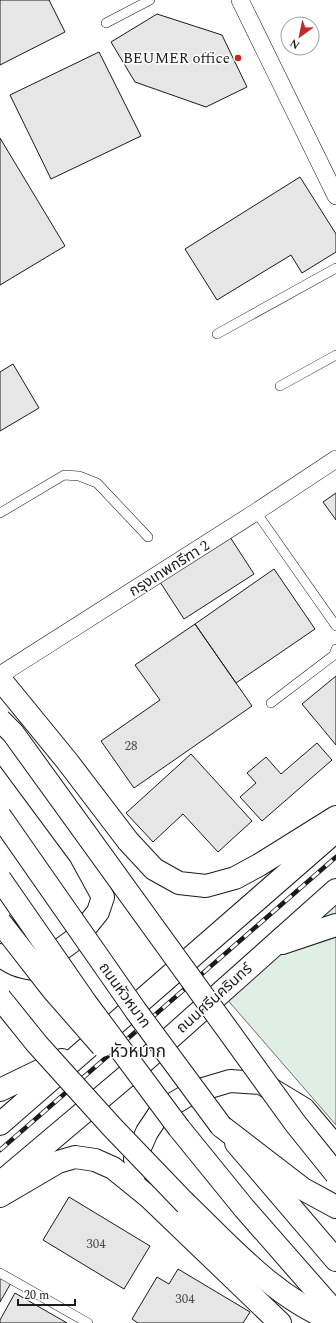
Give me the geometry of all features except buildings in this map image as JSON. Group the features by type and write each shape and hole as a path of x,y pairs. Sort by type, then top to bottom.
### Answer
{"main road":[{"path":"0,679 67,761 128,841 154,869 179,883 206,886 235,878 259,865 336,817"},
{"path":"0,720 13,733 295,1123 336,1174"},
{"path":"0,747 80,855 103,897 98,912 78,937 34,969 20,967 8,962 0,955"},
{"name":"ถนนหัวหมาก","path":"0,816 136,1011 221,1126 336,1260"},
{"path":"0,1124 336,832"},
{"path":"0,879 86,1003 179,1128 244,1208 336,1313"},
{"name":"ถนนศรีนครินทร์","path":"0,1183 141,1064 336,890"},
{"path":"0,922 53,990 95,1039 179,1128"},
{"path":"273,946 336,924"},
{"path":"0,998 37,1044 112,1127 186,1204 240,1256 286,1295 324,1318 336,1322"},
{"path":"0,1090 88,1046"},
{"path":"150,1198 135,1159 147,1132 161,1111 193,1092 230,1081 261,1083 304,1109 336,1147"},
{"path":"221,1126 303,1188 336,1207"},
{"path":"0,1196 58,1162 75,1158 95,1160 113,1168 150,1198 280,1323"}],"street":[{"path":"240,0 336,196"},
{"name":"กรุงเทพกรีฑา 2","path":"0,675 256,512 336,459"}],"lane":[{"path":"106,23 150,0"},
{"path":"217,334 336,268"},
{"path":"280,386 336,355"},
{"path":"0,513 64,475 79,476 97,483 148,537"},
{"path":"256,512 336,626"},
{"path":"271,703 334,655 336,649"},
{"path":"0,1273 88,1323"}],"green space":[{"path":"336,904 336,1125 225,997"}],"railway":[{"path":"0,1150 336,857"}],"place":[{"name":"BEUMER office","path":"238,58"}],"district":[{"name":"หัวหมาก","path":"138,1051"}]}
